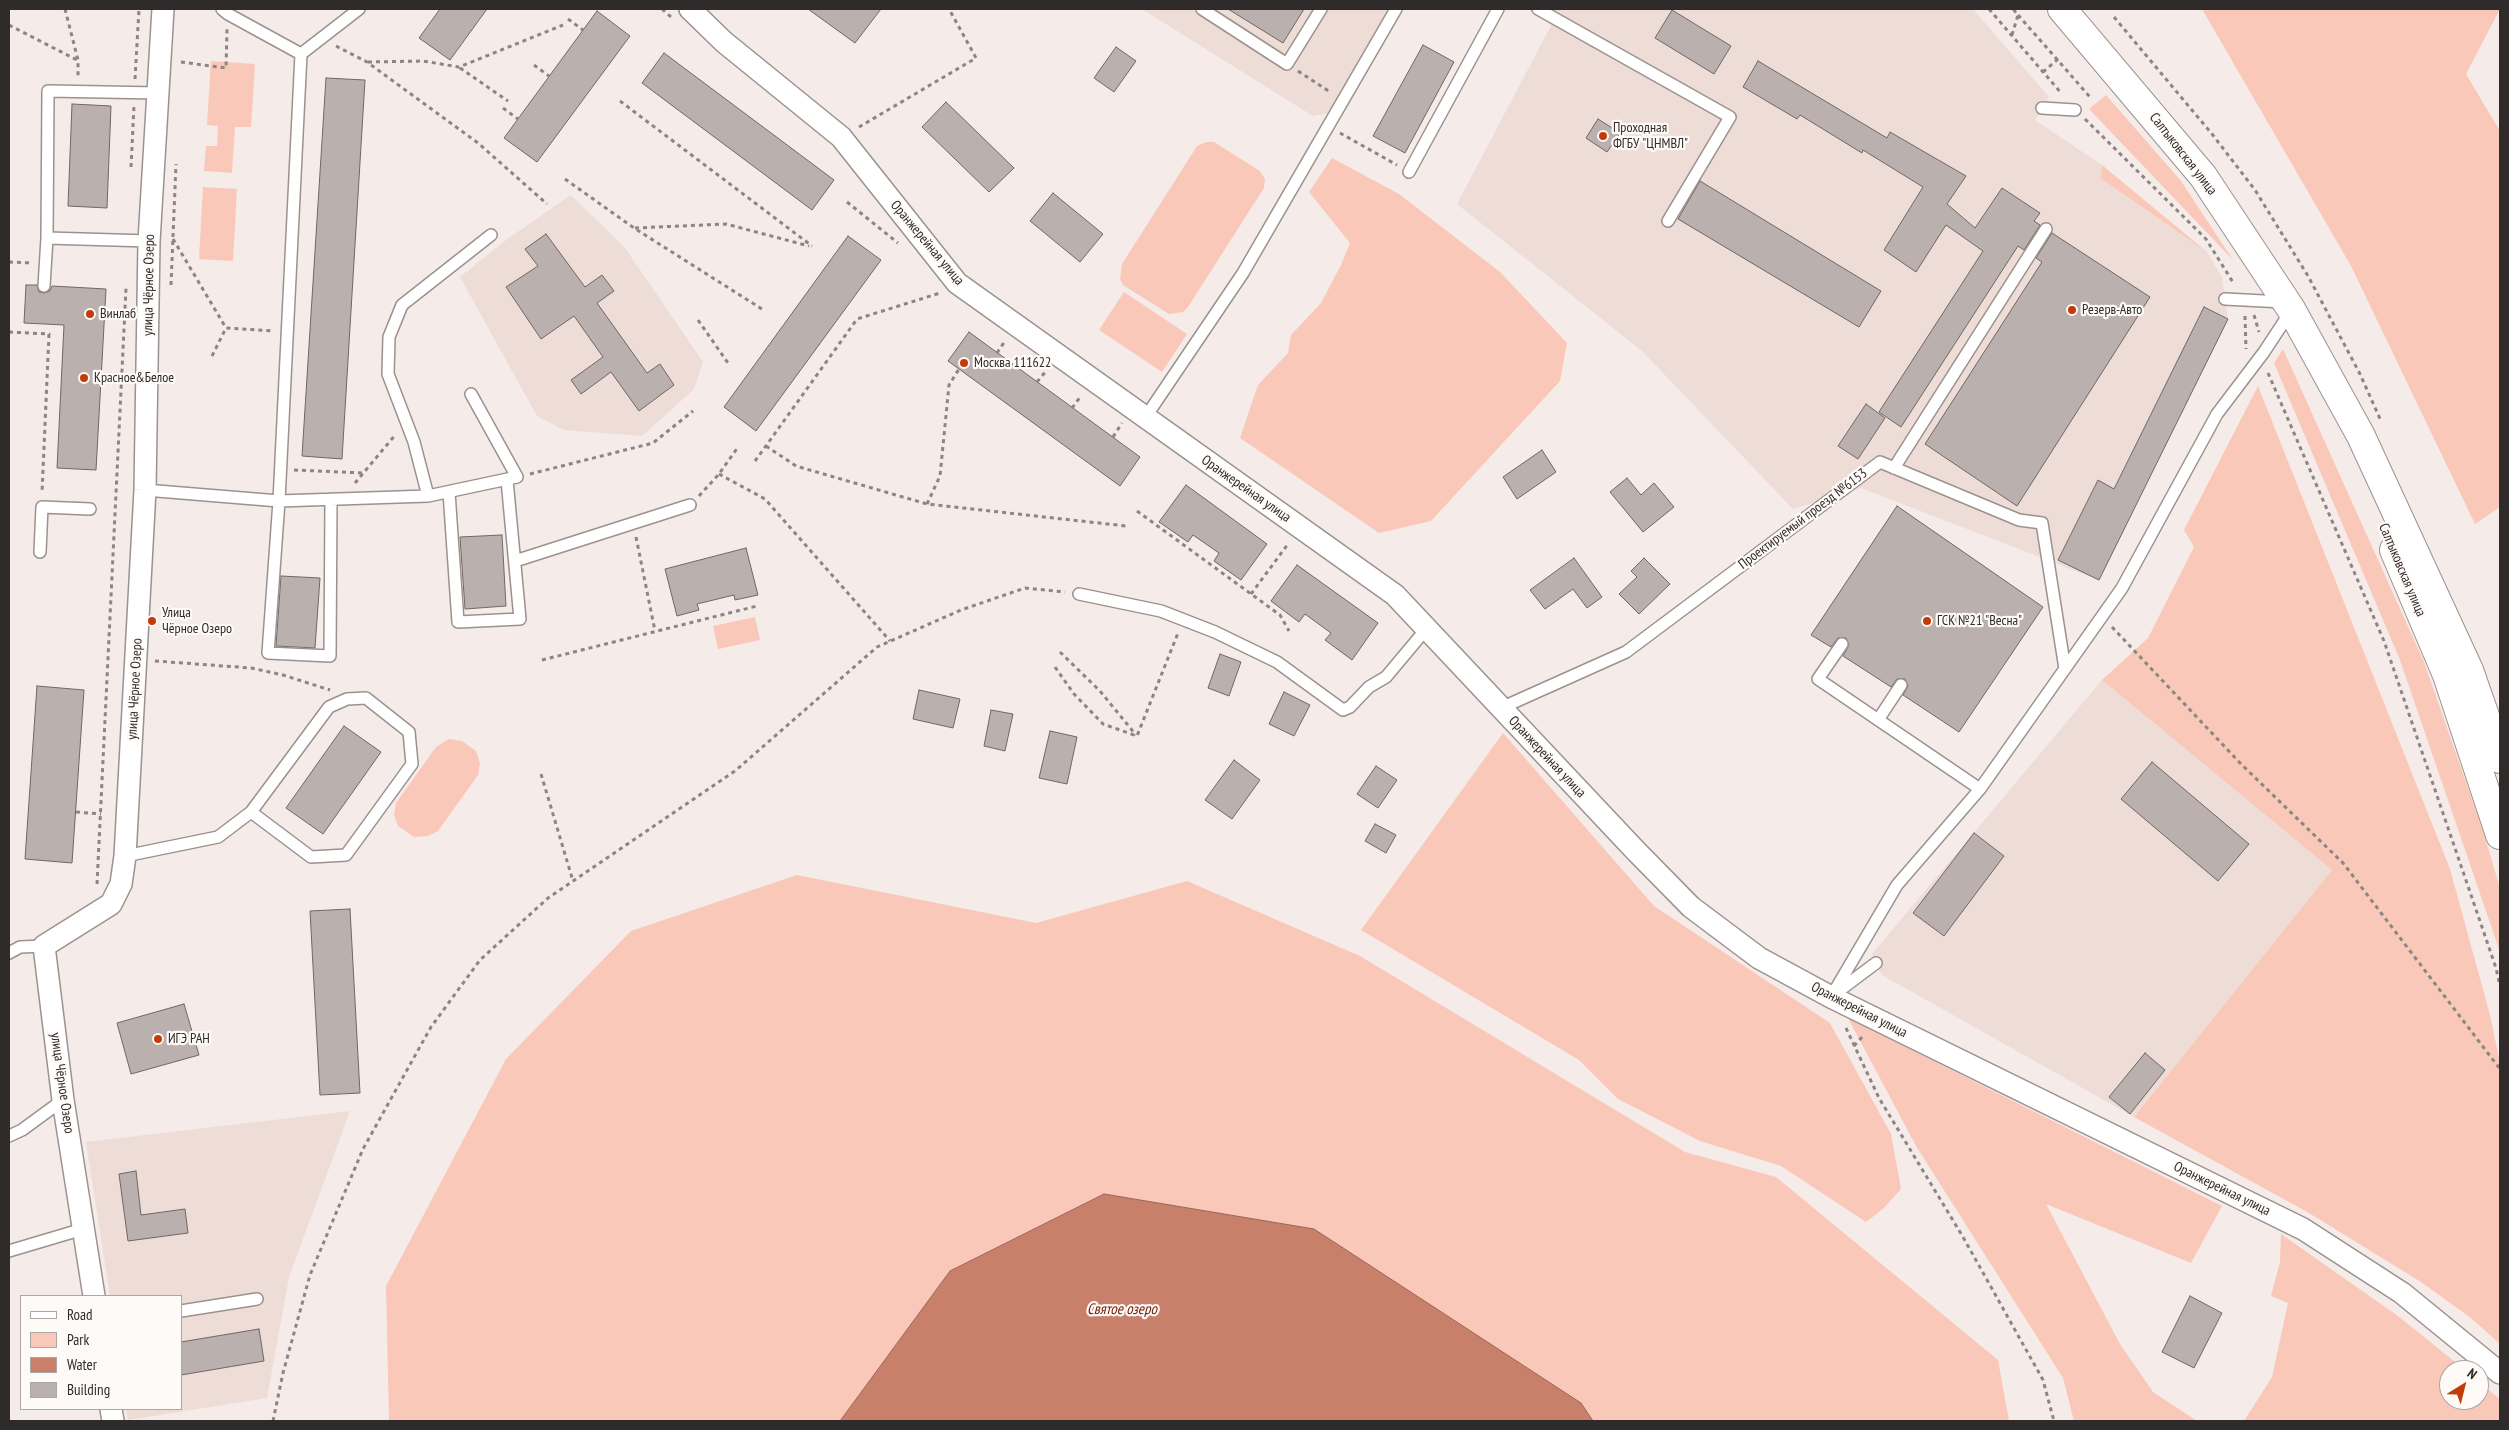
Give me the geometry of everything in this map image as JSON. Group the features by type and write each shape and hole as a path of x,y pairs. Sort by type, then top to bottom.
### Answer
{"main road":[{"name":"Салтыковская улица","path":"2062,9 2204,176 2289,306 2361,436 2469,670 2500,759"},
{"name":"Салтыковская улица","path":"2289,306 2447,675 2500,836"}],"street":[{"name":"улица Чёрное Озеро","path":"94,1295 63,1100 44,946 111,904 121,884 125,856 145,490 149,241 163,9"},
{"name":"Оранжерейная улица","path":"690,9 724,42 841,137 957,283 1396,595 1501,708 1692,907 1758,958 1831,997 2303,1229 2402,1293 2500,1373"}],"lane":[{"path":"337,499 330,656 268,654 281,470 301,54 359,9"},
{"path":"1202,9 1287,64 1321,9"},
{"path":"1145,418 1242,273 1396,9"},
{"path":"1409,172 1498,9"},
{"path":"1538,9 1730,116 1668,221"},
{"path":"225,11 301,54"},
{"path":"44,286 47,238 48,91 158,93"},
{"path":"2042,108 2075,110"},
{"path":"1894,468 2046,230"},
{"path":"428,496 414,442 388,374 389,337 402,305 491,235"},
{"path":"47,238 149,241"},
{"path":"1831,997 1897,885 1980,789 2122,588 2217,414 2264,352 2289,306 2225,299"},
{"path":"449,492 458,622 520,619 515,561 512,479 471,394"},
{"name":"Проектируемый проезд №6153","path":"1501,708 1626,652 1880,462 2020,520 2042,523 2065,669"},
{"path":"145,490 279,501 428,496 512,479"},
{"path":"515,561 690,505"},
{"path":"40,552 42,507 90,509"},
{"path":"1079,594 1161,611 1215,632 1277,662 1343,710 1350,707 1369,687 1386,677 1427,628"},
{"path":"1842,644 1818,679 1980,789"},
{"path":"1878,720 1901,685"},
{"path":"125,856 218,837 251,812 329,707 346,699 366,698 409,732 412,764 346,855 311,857 251,812"},
{"path":"9,953 20,948 44,946"},
{"path":"1831,997 1876,963"},
{"path":"9,1136 22,1130 63,1100"},
{"path":"9,1251 83,1229"},
{"path":"182,1311 257,1299"}],"path":[{"path":"65,9 78,60 78,91"},
{"path":"131,171 139,9"},
{"path":"841,137 976,58 949,9"},
{"path":"1989,9 2075,110 2206,239 2255,317 2264,352 2268,378 2384,641 2496,968 2500,986"},
{"path":"2012,9 2090,97"},
{"path":"181,62 226,68 225,11"},
{"path":"2012,35 2018,15"},
{"path":"568,19 583,30"},
{"path":"459,67 563,24"},
{"path":"9,25 78,60"},
{"path":"320,38 367,62 478,143 547,204"},
{"path":"2042,72 2058,59"},
{"path":"367,62 423,61 459,67 508,101"},
{"path":"1287,64 1338,97"},
{"path":"534,65 550,76"},
{"path":"620,101 812,246 726,224 634,228"},
{"path":"503,108 518,119"},
{"path":"1328,126 1409,172"},
{"path":"565,179 634,228 765,311"},
{"path":"847,202 905,250"},
{"path":"172,238 226,328"},
{"path":"9,262 45,263"},
{"path":"95,891 101,814 126,278"},
{"path":"755,461 857,319 944,292"},
{"path":"698,320 728,363"},
{"path":"226,328 288,332"},
{"path":"212,356 226,328"},
{"path":"9,332 49,334 42,507"},
{"path":"927,504 940,476 949,385 959,370"},
{"path":"512,479 653,443 693,411"},
{"path":"337,499 364,473 406,422"},
{"path":"766,446 796,466 927,504 1126,526"},
{"path":"690,505 719,474 738,447"},
{"path":"281,470 364,473"},
{"path":"719,474 765,499 890,641"},
{"path":"1137,511 1280,615 1289,631"},
{"path":"633,523 655,632"},
{"path":"1251,594 1290,541"},
{"path":"273,1421 283,1373 310,1275 362,1149 431,1027 480,960 548,898 735,771 877,647 962,610 1025,588 1079,594"},
{"path":"542,660 757,606"},
{"path":"2102,616 2241,764 2343,862 2500,1069"},
{"path":"1137,736 1183,620"},
{"path":"1060,652 1100,691 1137,736"},
{"path":"152,660 251,668 322,686 346,699"},
{"path":"1055,666 1074,694 1103,724 1137,736"},
{"path":"541,774 573,882"},
{"path":"76,812 101,814"},
{"path":"1843,1022 1879,1098 1963,1237 2043,1380 2054,1421"}],"shaded area":[{"path":"1142,9 1388,9 1328,113 1313,116"},
{"path":"1552,9 1973,9 2049,97 2035,120 2102,165 2100,178 2207,252 2222,277 2228,319 2099,580 1861,488 1793,509 1642,351 1457,204 1555,18 1557,12"},
{"path":"571,195 625,248 703,362 694,389 642,436 564,430 537,416 460,277 506,240"},
{"path":"2102,680 2332,870 2134,1117 1882,975 1872,954"},
{"path":"350,1111 289,1277 267,1398 128,1420 126,1410 182,1410 182,1295 110,1295 86,1142"}],"green space":[{"path":"2202,9 2500,9 2466,74 2500,131 2500,507 2475,524 2351,266"},
{"path":"211,61 255,64 251,127 235,127 232,173 204,171 206,146 217,146 218,126 207,125"},
{"path":"2106,95 2181,181 2233,260 2089,109"},
{"path":"1206,142 1214,142 1260,171 1265,179 1264,188 1188,307 1183,312 1169,314 1123,285 1120,279 1122,264 1197,146"},
{"path":"1332,158 1399,194 1500,272 1567,343 1560,381 1431,521 1379,533 1240,438 1258,385 1288,353 1291,335 1321,303 1350,243 1309,192"},
{"path":"2102,165 2207,252 2100,178"},
{"path":"203,187 237,189 233,261 199,259"},
{"path":"1124,292 1187,334 1162,372 1099,330"},
{"path":"2283,349 2424,662 2483,831 2500,888 2500,952 2400,660 2274,363"},
{"path":"2258,386 2450,869 2490,1015 2500,1063 2500,1344 2471,1318 2421,1282 2309,1213 2134,1117 2332,870 2102,680 2148,638 2194,547 2184,530"},
{"path":"755,617 760,640 718,649 713,626"},
{"path":"1503,733 1654,906 1830,1023 1891,1134 1901,1189 1884,1208 1866,1222 1781,1166 1700,1141 1618,1099 1579,1060 1361,930"},
{"path":"449,739 462,741 476,751 480,763 478,775 438,831 428,836 414,837 398,826 394,815 396,803 436,747"},
{"path":"797,875 1036,923 1187,881 1360,956 1685,1152 1776,1177 1998,1360 2009,1421 1593,1421 1581,1403 950,1271 840,1421 389,1421 386,1286 506,1059 631,931"},
{"path":"1848,1018 2222,1206 2191,1263 2046,1204 2120,1344 2153,1392 2197,1421 2074,1421 2063,1378 1916,1146"},
{"path":"2281,1234 2398,1316 2453,1360 2439,1360 2439,1410 2489,1410 2489,1390 2500,1399 2500,1421 2244,1421 2272,1377 2288,1303 2271,1296 2280,1262"}],"water":[{"name":"Святое озеро","path":"1104,1194 1314,1229 1581,1403 1593,1421 840,1421 950,1271"}],"building":[{"path":"440,9 487,9 450,60 419,38"},
{"path":"808,9 881,9 855,43"},
{"path":"1228,9 1304,9 1283,43"},
{"path":"1672,10 1731,46 1714,74 1655,38"},
{"path":"597,11 630,36 537,162 504,138"},
{"path":"1423,45 1454,62 1405,153 1373,136"},
{"path":"1116,47 1136,61 1114,92 1094,78"},
{"path":"664,53 834,180 812,210 642,83"},
{"path":"1758,61 1887,138 1890,132 1966,176 1947,204 1975,228 2002,188 2040,213 2034,221 2040,225 2024,250 2018,246 1901,427 1879,412 1983,251 1946,225 1916,272 1884,250 1923,187 1863,150 1862,153 1800,115 1797,119 1743,87"},
{"path":"326,78 365,80 342,459 302,456"},
{"path":"946,102 1014,168 989,192 922,127"},
{"path":"72,104 111,106 107,208 68,206"},
{"name":"Проходная ФГБУ \"ЦНМВЛ\"","path":"1598,119 1620,133 1607,152 1586,138"},
{"path":"1700,181 1881,291 1859,327 1678,219"},
{"path":"1053,193 1103,234 1080,262 1030,221"},
{"path":"2052,233 2150,297 2017,506 1925,444 2042,262 2036,258"},
{"path":"546,234 585,287 602,275 614,291 597,303 647,373 660,364 674,385 639,411 611,372 581,394 571,380 603,357 574,316 541,339 506,287 538,266 525,249"},
{"path":"848,236 881,260 756,431 724,407"},
{"path":"26,285 37,285 39,292 44,293 50,291 52,286 106,289 96,470 57,468 64,325 24,323"},
{"path":"2204,307 2228,319 2099,580 2058,560 2098,480 2114,489"},
{"path":"969,332 1140,457 1120,486 948,361"},
{"path":"1866,404 1885,418 1858,459 1838,446"},
{"path":"1542,450 1556,472 1517,499 1503,477"},
{"path":"1627,478 1641,495 1654,483 1674,507 1643,532 1610,492"},
{"path":"1186,485 1267,544 1241,580 1214,561 1219,553 1193,535 1188,542 1159,522"},
{"name":"ГСК №21 \"Весна\"","path":"1897,506 2043,607 1959,732 1903,695 1908,686 1905,679 1897,679 1891,687 1843,656 1849,645 1846,638 1838,638 1831,647 1811,635"},
{"path":"502,535 506,606 465,609 460,537"},
{"path":"746,548 758,595 735,600 734,595 697,604 699,610 677,616 665,569"},
{"path":"1574,558 1602,597 1587,608 1573,589 1545,609 1530,590"},
{"path":"1644,558 1670,584 1639,614 1619,594 1637,577 1631,571"},
{"path":"1297,565 1378,623 1352,660 1325,640 1331,633 1305,614 1299,622 1271,601"},
{"path":"281,576 320,578 315,648 276,646"},
{"path":"1220,654 1241,662 1229,696 1208,688"},
{"path":"37,686 84,690 72,863 25,859"},
{"path":"919,690 960,699 953,728 913,719"},
{"path":"1284,692 1310,705 1294,736 1269,724"},
{"path":"991,710 1013,714 1005,751 984,746"},
{"path":"344,726 381,752 323,834 286,808"},
{"path":"1050,731 1077,737 1067,784 1039,778"},
{"path":"1234,760 1260,780 1232,819 1205,800"},
{"path":"2152,762 2249,844 2218,881 2121,799"},
{"path":"1376,766 1397,780 1378,808 1357,794"},
{"path":"1375,824 1396,835 1386,853 1365,841"},
{"path":"1974,833 2004,856 1944,936 1913,913"},
{"path":"350,909 360,1093 320,1095 310,911"},
{"name":"ИГЭ РАН","path":"184,1004 199,1055 131,1074 117,1023"},
{"path":"2145,1053 2165,1070 2130,1114 2109,1097"},
{"path":"136,1171 141,1215 185,1209 188,1233 128,1241 119,1174"},
{"path":"2190,1296 2222,1313 2194,1368 2162,1352"},
{"path":"259,1329 264,1361 182,1375 182,1342"}],"place":[{"name":"Проходная ФГБУ \"ЦНМВЛ\"","path":"1603,136"},
{"name":"Резерв-Авто","path":"2072,310"},
{"name":"Винлаб","path":"90,314"},
{"name":"Москва 111622","path":"964,363"},
{"name":"Красное&Белое","path":"84,378"},
{"name":"Улица Чёрное Озеро","path":"152,621"},
{"name":"ГСК №21 \"Весна\"","path":"1927,621"},
{"name":"ИГЭ РАН","path":"158,1039"}]}
